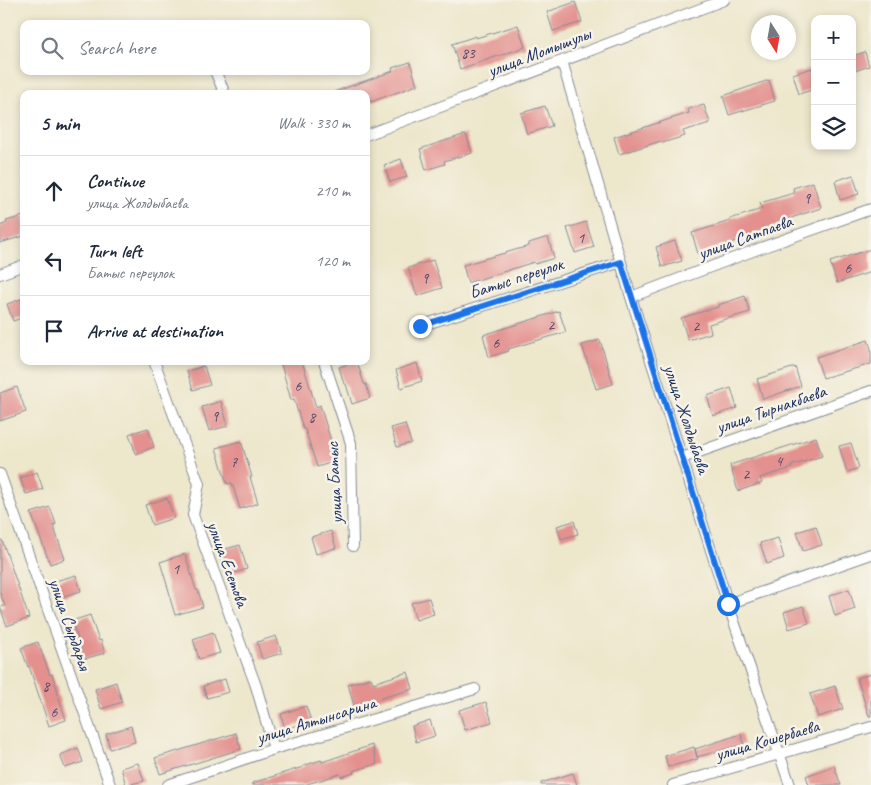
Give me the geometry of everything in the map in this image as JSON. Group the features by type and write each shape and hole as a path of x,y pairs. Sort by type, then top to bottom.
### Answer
{"street":[{"name":"улица Момышулы","path":"370,133 724,0"},
{"name":"улица Жолдыбаева","path":"562,61 631,297 728,604 790,785"},
{"path":"217,75 223,90"},
{"name":"улица Сатпаева","path":"631,297 758,248 871,209"},
{"name":"Батыс переулок","path":"420,326 621,262"},
{"path":"0,274 20,266"},
{"name":"улица Есетова","path":"155,365 199,484 193,515 256,686 274,749"},
{"name":"улица Батыс","path":"325,365 351,443 353,546"},
{"name":"улица Тырнакбаева","path":"682,458 871,391"},
{"name":"улица Сырдарья","path":"0,474 110,785"},
{"path":"728,604 871,554"},
{"name":"улица Алтынсарина","path":"168,785 274,749 476,689"},
{"name":"улица Кошербаева","path":"673,785 871,727"}],"building":[{"path":"575,2 582,22 553,31 547,12"},
{"path":"518,25 525,47 460,69 452,44"},
{"path":"865,52 869,66 856,71 856,55"},
{"path":"410,62 417,85 371,102 370,90 340,90 393,71 392,68"},
{"path":"811,68 811,90 799,94 793,74"},
{"path":"769,80 775,101 729,115 723,96"},
{"path":"704,105 710,123 683,131 685,136 619,154 614,137 689,113 688,109"},
{"path":"545,106 552,126 527,134 521,113"},
{"path":"466,134 472,153 444,161 445,164 426,170 420,149"},
{"path":"401,159 407,177 390,182 384,165"},
{"path":"853,175 859,194 840,200 835,181"},
{"path":"813,182 821,208 788,219 789,222 756,232 757,234 698,254 692,233 762,209 760,203 794,193 793,188"},
{"path":"20,217 20,237 0,243 0,226 7,223 6,221"},
{"path":"586,222 594,247 575,253 567,228"},
{"path":"548,237 554,258 535,264 534,262 468,283 463,265 529,246 529,243"},
{"path":"675,241 682,261 662,267 656,247"},
{"path":"871,249 871,272 837,283 830,262"},
{"path":"433,260 442,288 417,296 408,268"},
{"path":"745,296 750,312 709,324 711,333 688,340 681,318 718,307 718,305"},
{"path":"20,299 20,318 13,321 7,304"},
{"path":"559,311 566,332 508,349 509,351 489,357 483,335"},
{"path":"600,340 613,384 596,389 582,345"},
{"path":"868,340 871,349 871,364 823,378 816,357"},
{"path":"417,363 422,381 401,388 396,370"},
{"path":"281,365 303,365 316,407 320,405 337,461 317,467 294,399 291,400"},
{"path":"358,365 370,398 352,404 339,367"},
{"path":"204,366 210,385 193,390 187,371"},
{"path":"795,367 801,386 763,399 757,379"},
{"path":"17,387 26,412 0,421 0,393"},
{"path":"731,388 737,408 713,416 707,396"},
{"path":"221,401 228,426 209,431 202,407"},
{"path":"405,424 411,443 397,447 391,428"},
{"path":"148,428 154,447 136,454 129,434"},
{"path":"816,437 822,456 760,478 762,483 738,491 730,465"},
{"path":"241,441 258,503 240,509 232,483 227,484 216,448"},
{"path":"851,443 859,468 847,472 839,446"},
{"path":"37,472 43,489 26,494 20,478"},
{"path":"167,498 174,518 152,525 145,505"},
{"path":"50,507 56,524 53,525 65,559 50,564 31,513"},
{"path":"574,521 578,534 561,539 557,526"},
{"path":"816,526 822,545 803,551 797,532"},
{"path":"331,531 336,548 316,554 311,537"},
{"path":"778,538 784,558 767,564 760,543"},
{"path":"0,540 2,540 29,618 7,626 0,607 5,606 0,593"},
{"path":"240,545 247,569 226,576 218,551"},
{"path":"185,554 203,607 175,615 160,562"},
{"path":"76,575 81,591 57,598 52,582"},
{"path":"849,589 855,609 835,616 829,596"},
{"path":"429,598 434,614 416,620 411,603"},
{"path":"803,606 809,623 789,629 784,612"},
{"path":"90,615 105,653 84,659 72,621"},
{"path":"213,632 220,653 199,659 193,639"},
{"path":"276,636 282,653 262,659 257,642"},
{"path":"38,642 50,675 52,674 66,720 49,726 21,648"},
{"path":"408,672 413,689 354,706 348,684 371,678 373,683"},
{"path":"871,674 871,716 869,716 857,678"},
{"path":"225,679 229,692 207,698 203,686"},
{"path":"116,682 122,702 101,709 95,689"},
{"path":"835,686 843,709 818,717 810,694"},
{"path":"486,702 492,722 465,730 459,710"},
{"path":"306,706 311,721 285,729 281,714"},
{"path":"430,720 435,736 416,742 412,726"},
{"path":"131,726 135,742 110,749 106,734"},
{"path":"236,733 241,749 160,774 155,758"},
{"path":"741,734 744,744 697,757 695,749"},
{"path":"372,745 377,764 353,771 354,773 341,777 340,774 304,785 252,785 252,783 321,760 322,762"},
{"path":"694,747 698,759 668,767 665,756"},
{"path":"78,748 83,762 65,768 60,755"},
{"path":"138,763 144,781 126,785 121,768"},
{"path":"834,766 841,785 809,785 806,776"},
{"path":"573,773 577,785 541,785 541,783"}],"route":[{"path":"420,326 621,262 728,604"}]}
